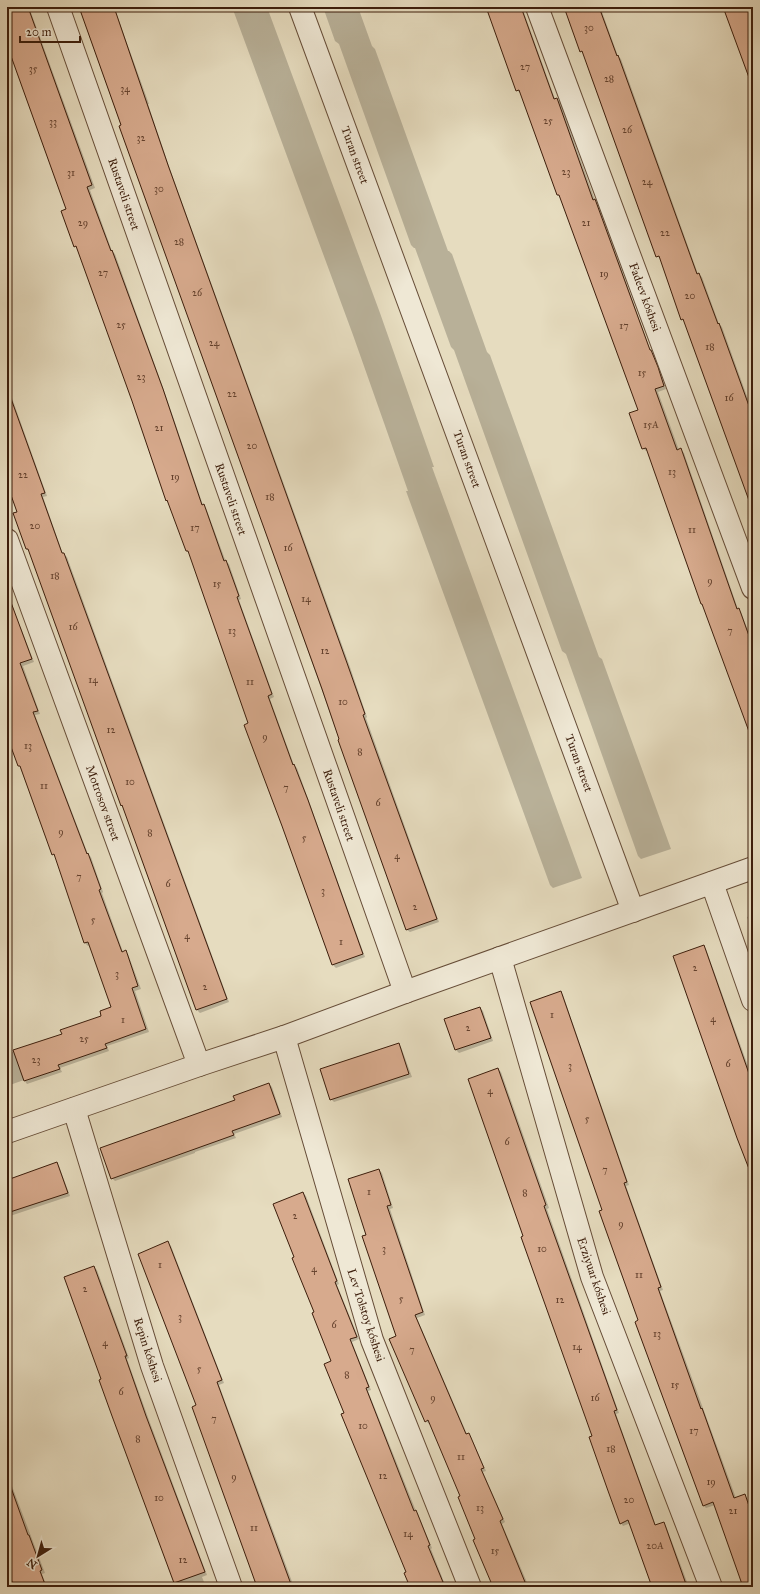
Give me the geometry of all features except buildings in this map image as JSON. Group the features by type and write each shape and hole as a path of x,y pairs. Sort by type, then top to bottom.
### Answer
{"street":[{"name":"Rustaveli street","path":"58,7 405,992"},
{"name":"Turan street","path":"300,7 633,911"},
{"name":"Fadeev kóshesi","path":"537,7 753,588"},
{"name":"Motrosov street","path":"7,540 198,1065"},
{"path":"7,1132 198,1065 284,1037 405,992 753,868"},
{"path":"712,883 753,1000"},
{"name":"Erziyuar kóshesi","path":"500,958 592,1277 711,1587"},
{"name":"Lev Tolstoy kóshesi","path":"284,1037 372,1340 470,1587"},
{"name":"Repin kóshesi","path":"74,1109 152,1366 232,1587"}]}
